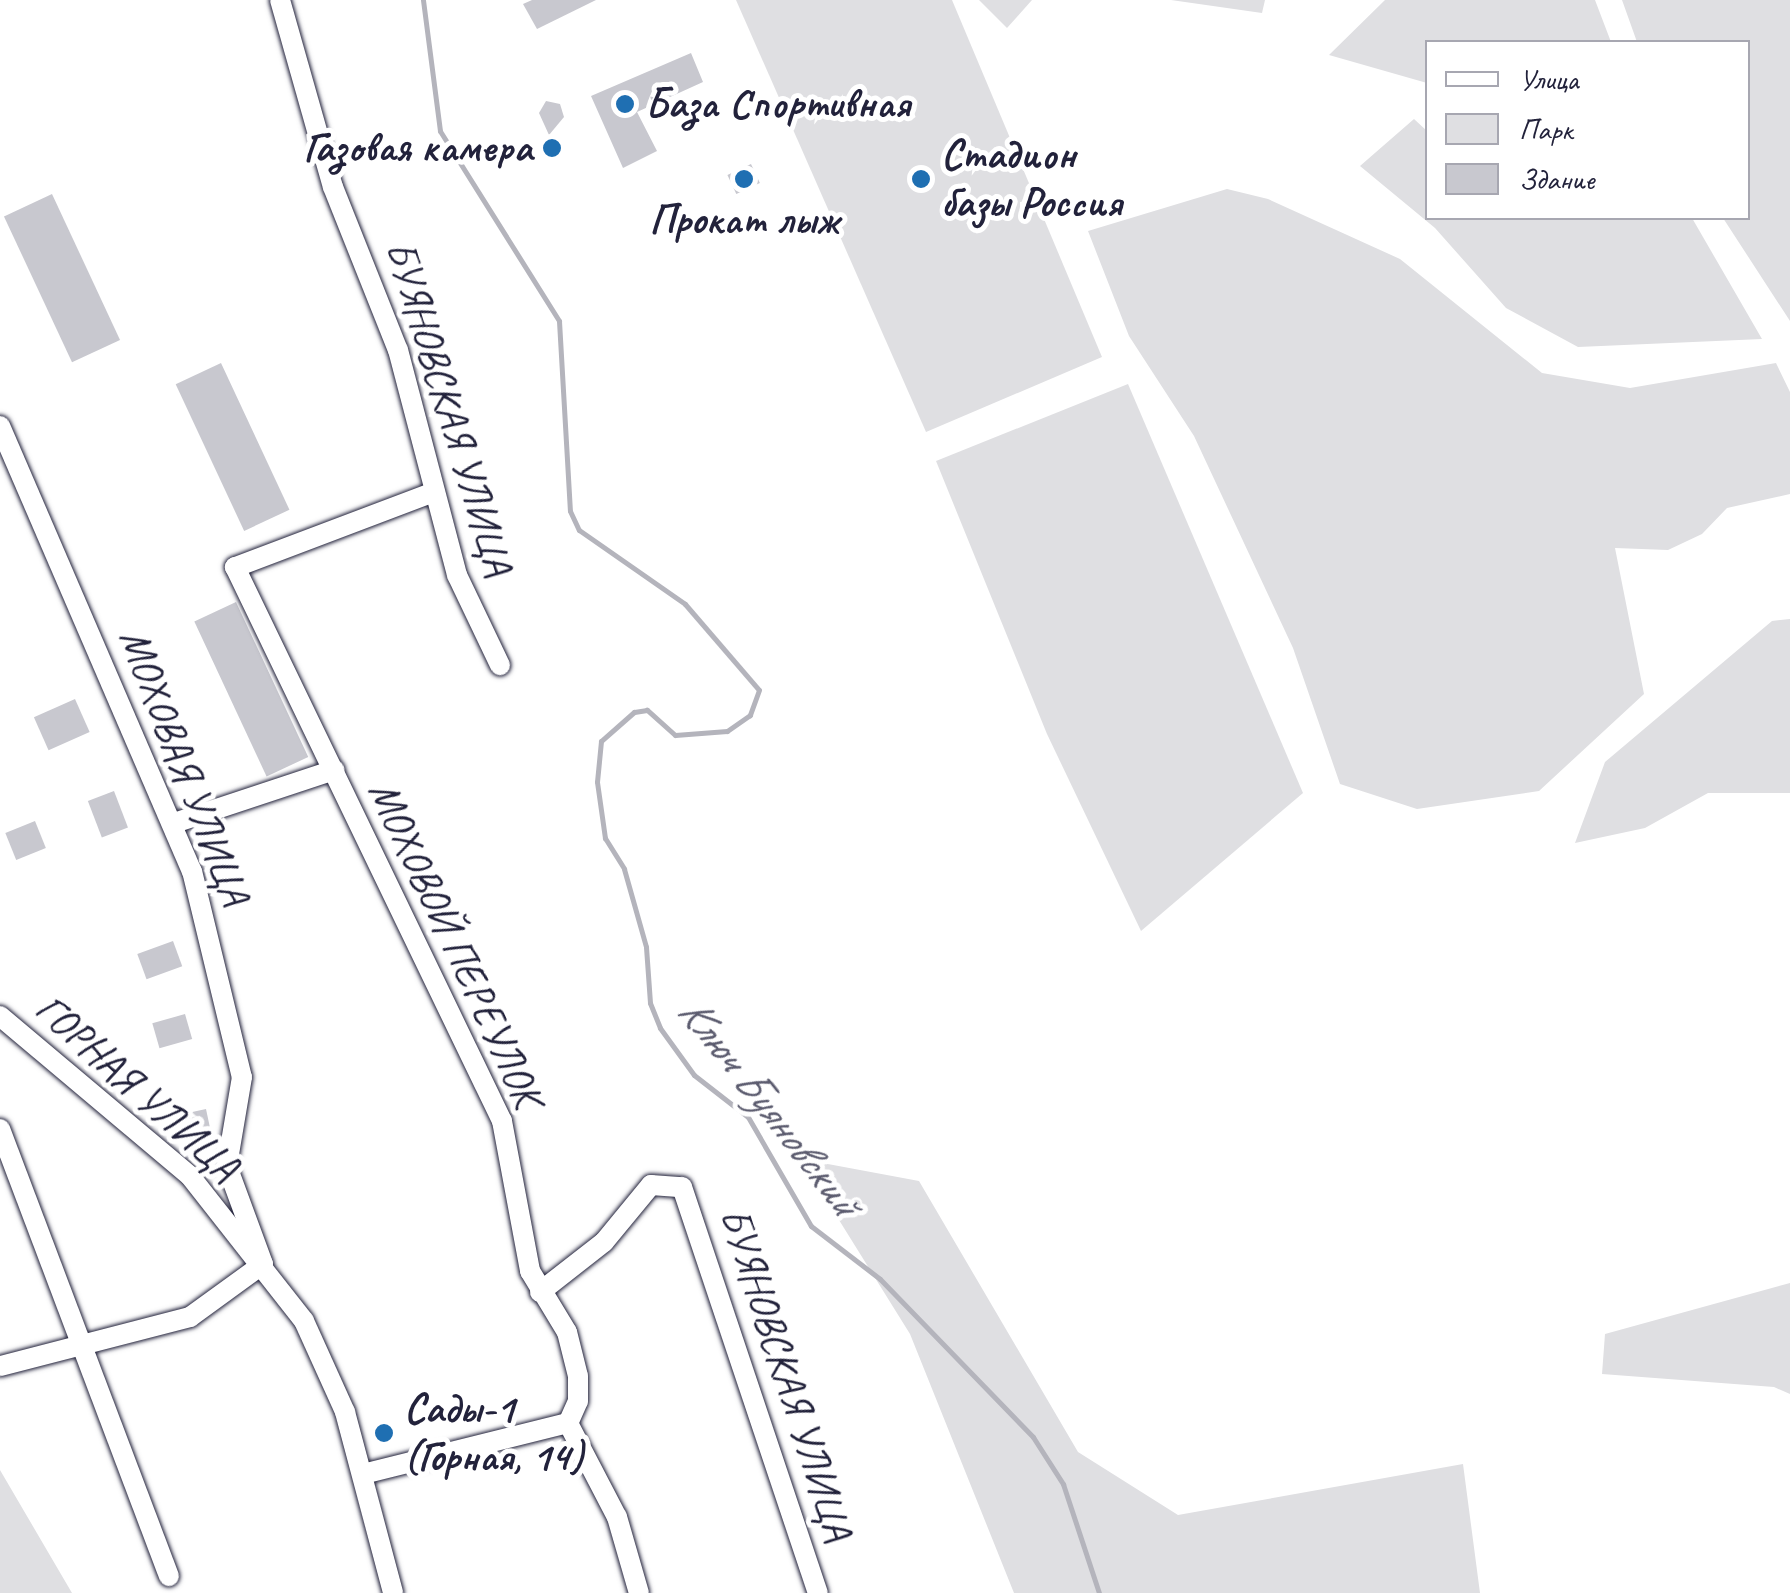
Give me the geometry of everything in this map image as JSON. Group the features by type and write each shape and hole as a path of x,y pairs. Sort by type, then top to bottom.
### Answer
{"street":[{"name":"БУЯНОВСКАЯ УЛИЦА","path":"280,0 333,187 398,350 457,576 500,664"},
{"name":"МОХОВАЯ УЛИЦА","path":"0,426 174,823 213,947 242,1077 227,1166 263,1264"},
{"path":"334,770 235,567 434,492"},
{"name":"МОХОВОЙ ПЕРЕУЛОК","path":"174,823 334,770 502,1121 518,1228 540,1292 568,1332 578,1376 578,1400 568,1422"},
{"name":"ГОРНАЯ УЛИЦА","path":"0,1016 190,1176 304,1321 344,1412 393,1593"},
{"path":"0,1129 85,1345 169,1576"},
{"name":"БУЯНОВСКАЯ УЛИЦА","path":"540,1292 604,1242 651,1184 682,1187 818,1593"},
{"path":"0,1366 190,1317 263,1264"},
{"path":"363,1474 568,1422 617,1517 639,1593"}],"green space":[{"name":"Стадион базы Россия","path":"736,0 952,0 1102,357 926,432"},
{"path":"979,0 1032,0 1007,28"},
{"path":"1171,0 1265,0 1262,13"},
{"path":"1385,0 1595,0 1610,40 1425,40 1425,82 1329,55"},
{"path":"1622,0 1790,0 1790,321 1724,220 1750,220 1750,40 1636,40"},
{"path":"1414,119 1425,129 1425,220 1360,166"},
{"path":"1227,189 1268,199 1400,259 1542,373 1630,388 1776,363 1790,392 1790,494 1727,508 1702,534 1668,550 1615,548 1644,694 1539,791 1417,809 1340,784 1293,648 1194,436 1129,336 1088,231"},
{"path":"1425,220 1693,220 1762,339 1578,347 1506,308"},
{"path":"1128,384 1303,793 1141,931 1047,734 936,461"},
{"path":"1790,619 1790,793 1708,793 1645,828 1575,843 1605,762 1772,621"},
{"path":"801,1159 919,1181 1078,1452 1178,1515 1463,1464 1480,1593 1014,1593 910,1334"},
{"path":"1790,1283 1790,1394 1774,1387 1602,1374 1605,1334"},
{"path":"0,1470 55,1564 72,1593 0,1593"}],"building":[{"path":"532,0 596,0 537,29 523,4"},
{"name":"База Спортивная","path":"691,53 703,82 637,112 657,151 623,168 591,96"},
{"path":"546,101 560,104 564,117 549,135 539,113"},
{"name":"Прокат лыж","path":"751,164 760,183 736,194 727,175"},
{"path":"52,194 120,340 72,362 4,216"},
{"path":"221,363 289,510 244,531 176,384"},
{"path":"236,602 308,757 267,776 194,621"},
{"path":"75,699 90,732 49,750 34,717"},
{"path":"114,791 128,827 102,837 88,801"},
{"path":"35,821 46,848 16,860 5,833"},
{"path":"173,941 182,966 147,979 137,954"},
{"path":"185,1014 192,1039 159,1048 152,1023"},
{"path":"206,1109 211,1132 191,1137 186,1113"}],"waterway":[{"name":"Ключ Буяновский","path":"423,0 440,131 559,321 570,511 579,530 685,604 759,690 750,715 727,731 675,735 647,710 634,712 601,741 597,782 605,838 624,869 646,947 650,1003 660,1028 694,1075 748,1117 811,1226 880,1279 1033,1437 1063,1484 1099,1593"}],"place":[{"name":"База Спортивная","path":"625,104"},
{"name":"Газовая камера","path":"552,148"},
{"name":"Прокат лыж","path":"744,179"},
{"name":"Стадион базы Россия","path":"921,179"},
{"name":"Сады-1 (Горная, 14)","path":"384,1433"}]}
